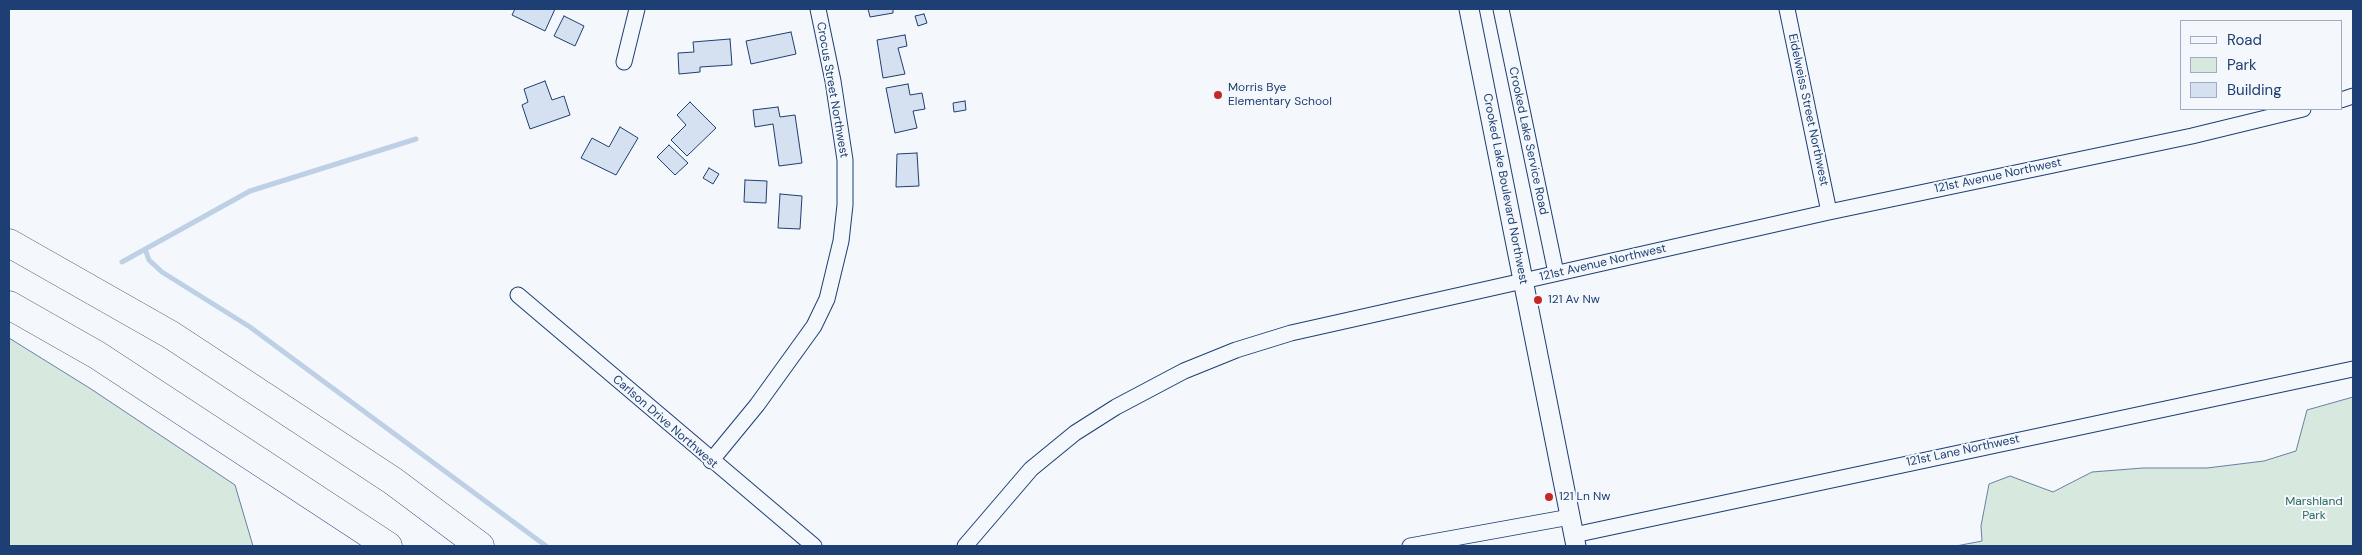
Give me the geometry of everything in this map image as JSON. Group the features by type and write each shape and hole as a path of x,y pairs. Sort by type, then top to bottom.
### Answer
{"highway":[{"path":"9,243 171,335 393,481 480,546"},
{"path":"9,305 97,356 388,546"}],"street":[{"path":"624,62 637,9"},
{"name":"Crocus Street Northwest","path":"711,461 757,405 814,326 826,299 842,241 845,206 845,160 833,81 818,9"},
{"name":"Crooked Lake Boulevard Northwest","path":"1469,9 1573,533"},
{"name":"Crooked Lake Service Road","path":"1501,9 1556,273"},
{"name":"Eidelweiss Street Northwest","path":"1788,9 1829,212"},
{"name":"121st Avenue Northwest","path":"965,546 1031,469 1075,433 1116,407 1184,371 1236,350 1291,333 1523,280 1829,212 2192,136 2299,110"},
{"name":"Carlson Drive Northwest","path":"518,295 711,461 814,546"},
{"name":"121st Lane Northwest","path":"1410,546 1573,533 2353,369"}],"green space":[{"path":"9,338 91,389 235,485 253,546 9,546"},
{"name":"Marshland Park","path":"2353,397 2353,546 1956,546 1982,541 1981,526 1989,484 2010,476 2053,492 2092,472 2143,468 2207,468 2264,461 2296,451 2307,410"}],"building":[{"path":"515,9 555,9 545,31 512,15"},
{"path":"868,9 893,9 893,13 870,17"},
{"path":"924,14 927,23 918,26 915,16"},
{"path":"564,16 584,26 575,46 554,36"},
{"path":"791,32 796,54 751,64 746,41"},
{"path":"905,35 907,46 898,48 905,74 883,78 877,40"},
{"path":"730,39 732,65 700,67 700,72 679,74 678,53 694,52 693,42"},
{"path":"545,81 552,100 564,96 570,115 530,129 522,105 528,102 524,89"},
{"path":"908,84 910,95 922,93 925,109 913,111 917,128 895,133 886,88"},
{"path":"965,101 966,110 954,112 953,103"},
{"path":"690,102 716,128 687,156 671,140 686,125 677,115"},
{"path":"778,107 780,117 795,115 802,163 779,166 773,124 755,127 753,110"},
{"path":"620,127 638,138 616,175 581,158 592,138 609,147"},
{"path":"669,145 688,163 675,175 657,157"},
{"path":"917,153 919,186 896,187 897,154"},
{"path":"709,168 719,174 713,184 703,178"},
{"path":"745,180 767,181 766,203 744,202"},
{"path":"780,194 802,196 800,229 778,228"}],"waterway":[{"path":"122,262 250,191 416,139"},
{"path":"145,249 149,260 162,272 250,327 546,546"}],"place":[{"name":"Morris Bye Elementary School","path":"1218,95"},
{"name":"121 Av Nw","path":"1538,300"},
{"name":"121 Ln Nw","path":"1549,497"}]}
